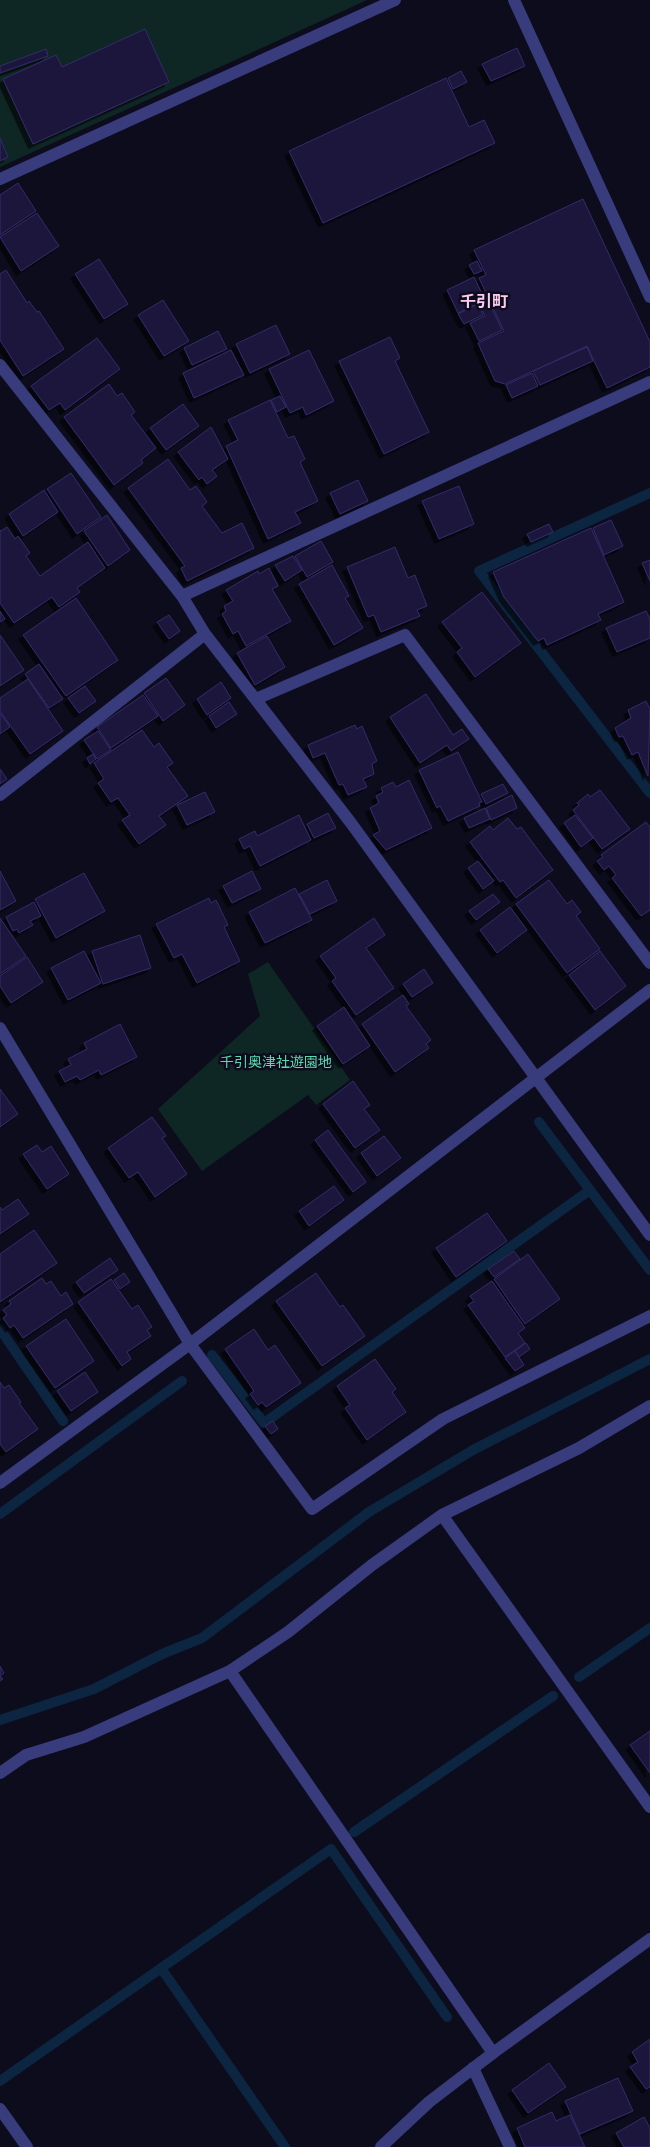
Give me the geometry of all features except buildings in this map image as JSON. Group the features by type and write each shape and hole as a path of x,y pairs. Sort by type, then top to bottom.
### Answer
{"street":[{"path":"0,179 395,0"},
{"path":"514,0 650,297"},
{"path":"0,365 182,596 205,634 351,823 650,1235"},
{"path":"182,596 650,382"},
{"path":"0,795 205,634"},
{"path":"256,699 405,635 650,963"},
{"path":"0,1483 190,1344 650,990"},
{"path":"0,1028 190,1344 312,1510 443,1419 650,1316"},
{"path":"0,1773 26,1755 84,1737 230,1671 288,1632 372,1565 442,1515 579,1448 650,1406"},
{"path":"442,1515 650,1807"},
{"path":"230,1671 493,2053"},
{"path":"381,2147 429,2102 650,1939"},
{"path":"473,2068 510,2147"},
{"path":"0,2109 27,2147"}],"green space":[{"path":"0,0 367,0 0,167"},
{"name":"千引奥津社遊園地","path":"268,962 350,1080 316,1105 308,1095 202,1171 158,1109 260,1016 248,974"}],"waterway":[{"path":"650,493 479,571 650,793"},
{"path":"539,1122 650,1270"},
{"path":"212,1355 264,1423 590,1190"},
{"path":"0,1329 63,1421"},
{"path":"0,1720 94,1689 162,1654 202,1638 369,1512 473,1450 650,1359"},
{"path":"0,1514 182,1381"},
{"path":"579,1677 650,1628"},
{"path":"354,1832 553,1696"},
{"path":"0,2081 331,1849 447,2017"},
{"path":"161,1968 285,2147"}],"district":[{"name":"千引町","path":"484,301"}]}
